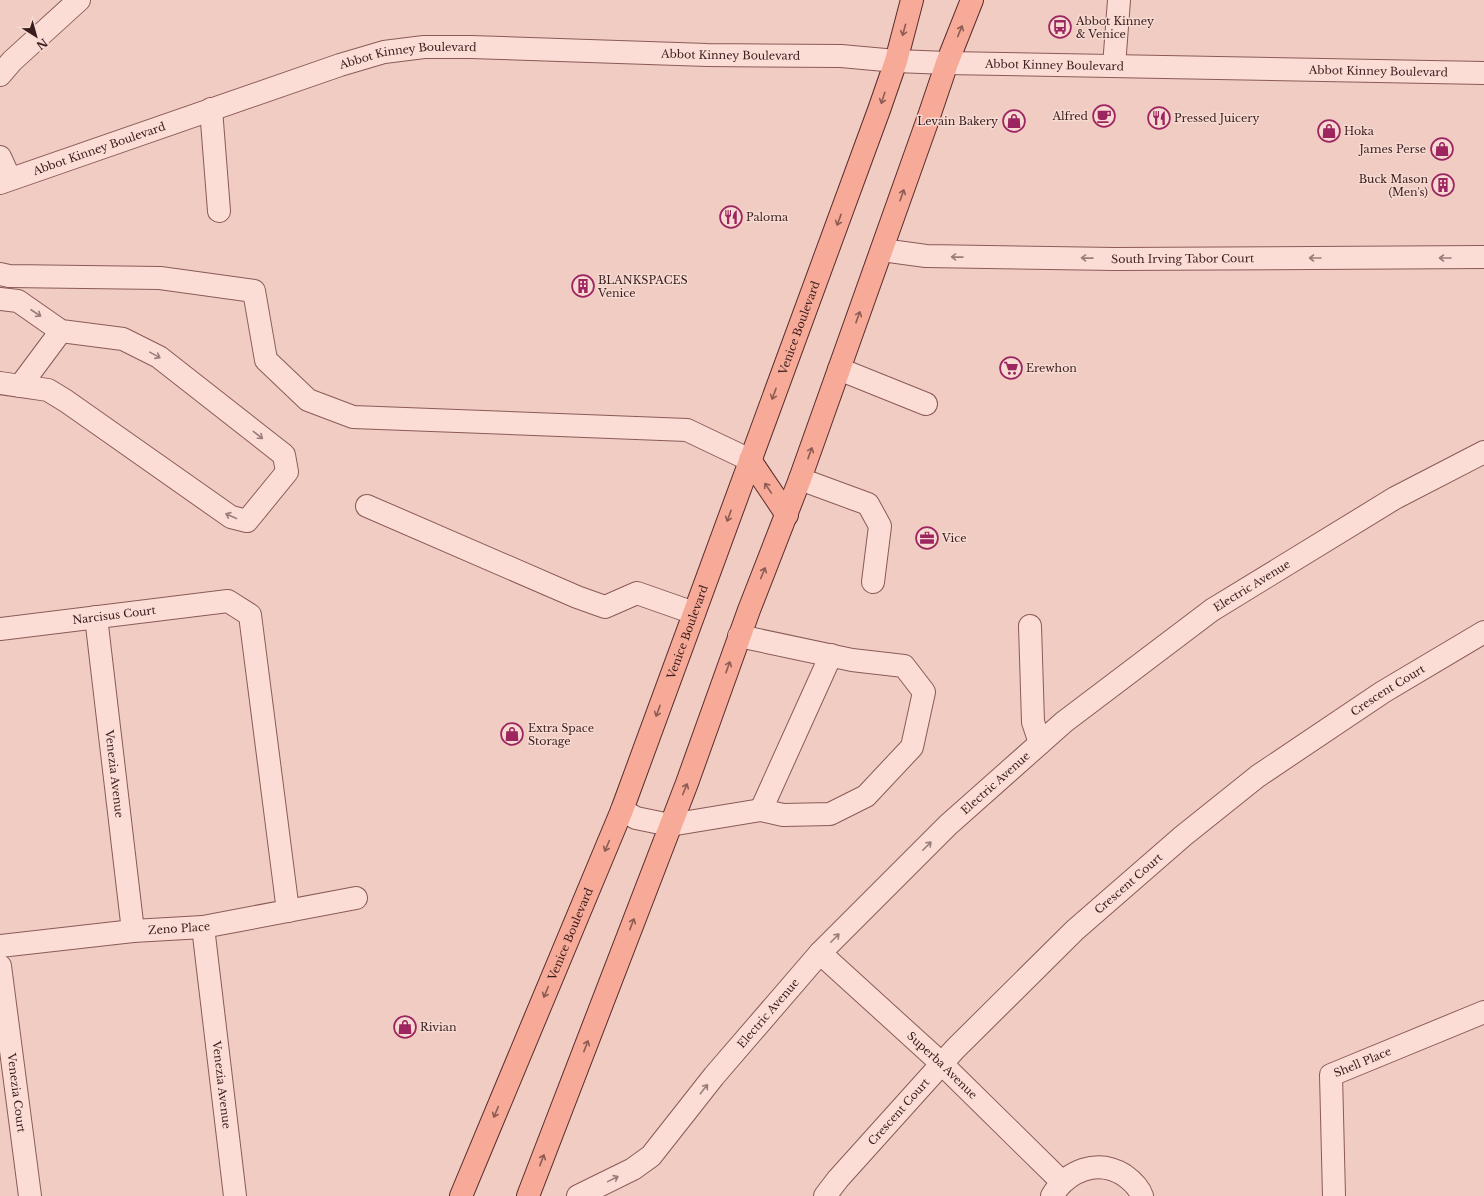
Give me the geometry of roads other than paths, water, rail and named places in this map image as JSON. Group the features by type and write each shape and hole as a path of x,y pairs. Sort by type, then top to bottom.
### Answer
{"main road":[{"name":"Venice Boulevard","path":"461,1196 622,810 879,110 896,61 912,0"},
{"path":"528,1196 687,782 739,636 800,479 947,63 972,0"},
{"path":"750,460 786,515"}],"street":[{"path":"4,68 80,0"},
{"path":"1114,66 1119,0"},
{"name":"Abbot Kinney Boulevard","path":"5,181 211,109 384,52 424,47 471,47 707,55 841,56 896,61 947,63 1484,73"},
{"path":"211,109 219,211"},
{"path":"0,157 5,181"},
{"name":"South Irving Tabor Court","path":"882,250 926,256 1116,259 1484,257"},
{"path":"0,274 9,276 160,278 254,291 266,360 308,400 353,417 687,430 750,460"},
{"path":"0,299 18,301 61,331 123,338 159,357 284,455 287,472 247,521 231,517 66,401 48,390 10,385"},
{"path":"10,385 61,331"},
{"path":"840,369 926,404"},
{"name":"Electric Avenue","path":"578,1196 633,1169 651,1156 714,1076 820,953 948,825 1064,722 1212,610 1395,498 1484,452"},
{"path":"800,479 868,504 880,526 873,582"},
{"path":"367,506 577,597 605,606 637,593 694,613"},
{"name":"Narcisus Court","path":"0,628 228,601 250,615 288,911"},
{"name":"Venezia Avenue","path":"96,617 133,931"},
{"path":"1030,626 1033,722 1040,743"},
{"name":"Crescent Court","path":"825,1196 838,1179 941,1063 1075,930 1183,836 1258,776 1383,692 1484,632"},
{"path":"622,810 636,818 670,825 761,810 783,815 830,814 866,796 912,747 924,692 904,666 852,660 739,636"},
{"path":"761,810 831,655"},
{"name":"Zeno Place","path":"0,946 133,931 203,927 356,898"},
{"name":"Venezia Avenue","path":"203,927 235,1196"},
{"name":"Superba Avenue","path":"820,953 941,1063 1057,1189"},
{"name":"Venezia Court","path":"0,966 30,1196"},
{"name":"Shell Place","path":"1334,1196 1331,1076 1484,1012"},
{"path":"1057,1189 1074,1173 1088,1168 1104,1168 1119,1172 1131,1180 1142,1196"}],"place":[{"name":"Abbot Kinney & Venice","path":"1060,27"},
{"name":"Alfred","path":"1104,116"},
{"name":"Pressed Juicery","path":"1159,118"},
{"name":"Levain Bakery","path":"1014,121"},
{"name":"Hoka","path":"1329,131"},
{"name":"James Perse","path":"1442,149"},
{"name":"Buck Mason (Men's)","path":"1443,185"},
{"name":"Paloma","path":"731,217"},
{"name":"BLANKSPACES Venice","path":"583,286"},
{"name":"Erewhon","path":"1011,368"},
{"name":"Vice","path":"927,538"},
{"name":"Extra Space Storage","path":"512,734"},
{"name":"Rivian","path":"405,1027"}]}
